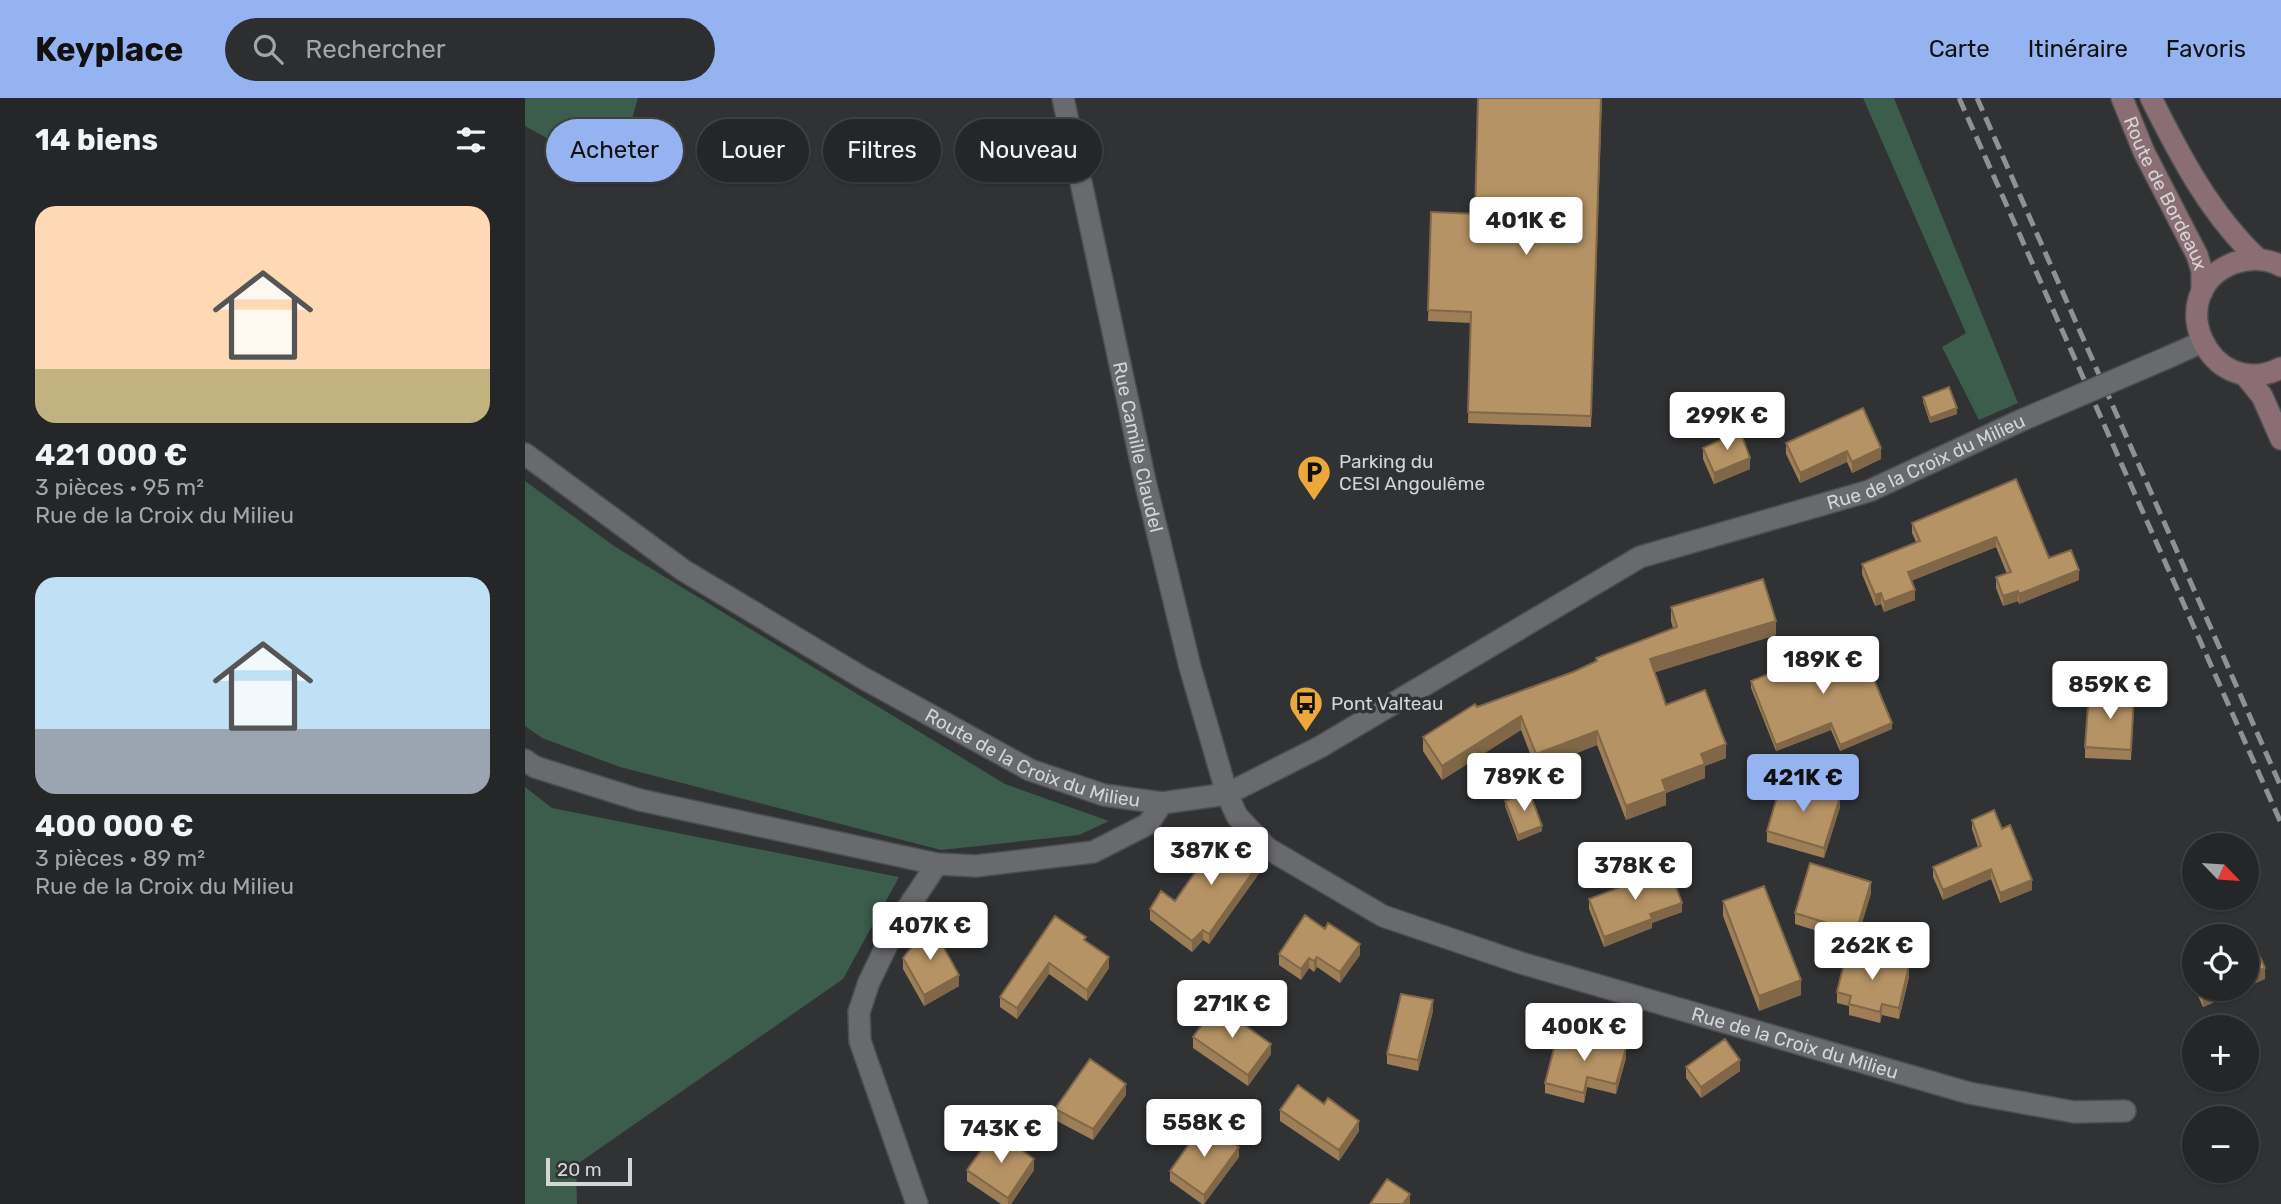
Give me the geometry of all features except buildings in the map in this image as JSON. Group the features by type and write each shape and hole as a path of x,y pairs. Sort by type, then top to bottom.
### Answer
{"main road":[{"name":"Route de Bordeaux","path":"2122,98 2144,152 2197,255 2202,271 2202,292 2197,308 2197,326 2202,342"},
{"name":"Route de Bordeaux","path":"2151,98 2175,145 2214,210 2238,240 2258,259"},
{"path":"2202,292 2212,278 2225,267 2241,261 2258,259 2281,266"},
{"path":"2202,342 2212,357 2227,368 2244,374 2262,375 2281,368"},
{"path":"2244,374 2262,396 2281,439"}],"street":[{"name":"Rue Camille Claudel","path":"1063,98 1145,481 1190,667 1227,794"},
{"name":"Rue de la Croix du Milieu","path":"1640,557 1869,491 2022,420 2202,342"},
{"name":"Route de la Croix du Milieu","path":"525,454 683,570 863,678 1030,770 1104,795 1162,803 1227,794 1320,747 1640,557"},
{"path":"525,760 535,767 640,800 937,864 976,866 1093,852 1148,824 1162,803"},
{"name":"Rue de la Croix du Milieu","path":"1227,794 1237,816 1268,848 1383,916 1424,931 1521,963 1969,1093 2074,1112 2125,1111"},
{"path":"917,1204 860,1041 859,1012 869,982 897,924 937,864"}],"green space":[{"path":"525,98 638,98 632,119 546,119 546,138 525,126"},
{"path":"1863,98 1894,98 2018,403 1979,420 1942,347 1966,333"},
{"path":"525,481 614,546 1005,784 1109,821 1079,835 941,850 620,767 542,738 525,726"},
{"path":"525,787 552,808 899,877 843,979 576,1165 577,1204 525,1204"}],"railway":[{"path":"1959,98 2281,823"},
{"path":"1977,98 2281,787"}],"place":[{"name":"Parking du CESI Angoulême","path":"1314,502"},
{"name":"Pont Valteau","path":"1306,733"}]}
